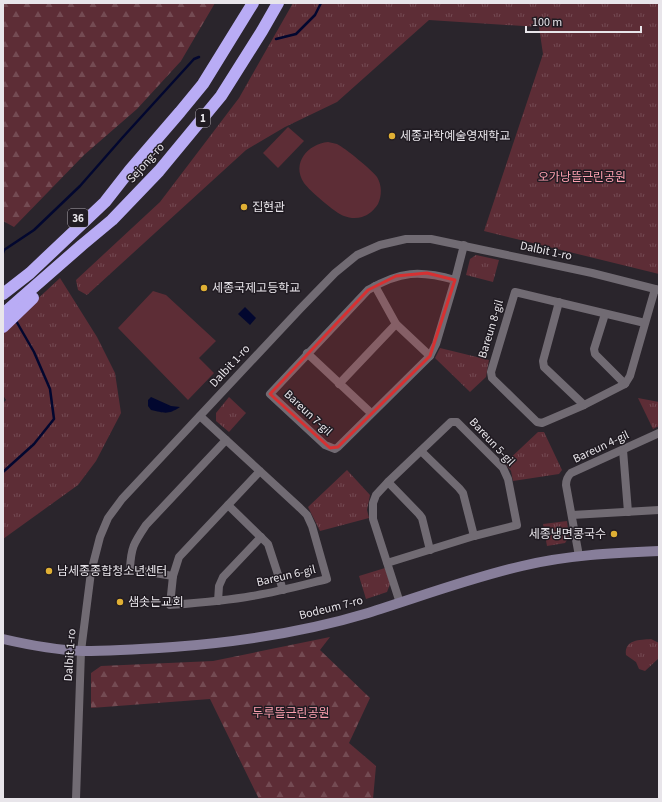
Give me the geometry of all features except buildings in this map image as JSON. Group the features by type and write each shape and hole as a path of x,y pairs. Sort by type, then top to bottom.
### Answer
{"highway":[{"name":"Sejong-ro","path":"130,170 203,84 253,3"},
{"name":"Sejong-ro","path":"112,220 159,171 221,96 278,3"},
{"name":"36","path":"3,284 28,269 130,170"},
{"name":"36","path":"3,327 40,286 112,220"},
{"path":"3,294 28,269"},
{"path":"3,314 40,286"}],"street":[{"name":"Dalbit 1-ro","path":"76,799 82,651 91,572 100,537 108,518 122,499 335,272 357,255 380,245 406,239 431,239 592,273 657,290"},
{"path":"456,280 464,245"},
{"name":"Bareun 7-gil","path":"428,273 456,280 436,344 430,356 334,449 325,445 270,394 359,298 375,286 396,276 413,274 428,273"},
{"path":"375,286 396,324 430,356"},
{"path":"605,314 594,350 595,354 625,384 630,376 645,323 657,290"},
{"name":"Bareun 8-gil","path":"625,384 584,405 542,423 537,422 492,378 491,372 515,292 645,323"},
{"path":"560,302 543,361 544,366 584,405"},
{"path":"339,384 396,324"},
{"path":"307,353 371,413"},
{"name":"Bareun 6-gil","path":"173,576 170,605 218,601 283,590 327,579 312,526 307,515 200,416"},
{"name":"Bareun 5-gil","path":"387,563 474,536 517,525 506,473 503,468 457,422 451,422 388,482 376,495 373,502 372,511 374,519 387,563 400,603"},
{"name":"Bareun 4-gil","path":"579,556 566,485 568,476 571,473 659,433"},
{"path":"226,440 146,525 131,551 130,568 173,576 179,557 260,471"},
{"path":"623,450 628,512"},
{"path":"421,451 463,493 474,536"},
{"path":"388,482 422,518 430,550"},
{"path":"228,505 268,544 283,590"},
{"path":"572,515 659,510"},
{"path":"218,601 220,581 261,537"},
{"name":"Bodeum 7-ro","path":"3,638 33,646 82,651 153,648 246,640 312,627 367,613 486,575 516,567 579,556 659,551"}],"highlighted area":[{"path":"427,273 455,280 430,356 338,447 330,448 270,394 368,290 396,276"}],"green space":[{"path":"3,3 215,3 181,61 137,109 84,155 14,227 3,221"},
{"name":"오가낭뜰근린공원","path":"293,3 659,3 659,274 484,231 543,54 539,27 429,20 337,102 285,127 246,150 87,295 78,290 76,280 160,202 239,98"},
{"path":"288,127 304,141 278,168 263,153"},
{"path":"328,142 337,144 346,150 379,180 381,190 378,204 367,215 360,218 355,218 340,214 311,191 300,176 299,168 308,151 314,146"},
{"path":"476,255 499,260 493,282 466,275 470,259"},
{"path":"60,278 97,337 115,373 121,413 96,461 78,485 3,539 3,403 6,400 3,395 3,331"},
{"path":"153,291 166,295 216,341 199,358 214,373 188,400 118,328"},
{"path":"440,348 489,360 486,377 470,392 435,358"},
{"path":"229,397 246,413 229,432 216,421 216,413"},
{"path":"638,398 659,402 659,426 653,429"},
{"path":"538,432 544,432 562,470 559,474 513,481 511,471 505,463"},
{"path":"347,470 370,495 367,510 369,518 320,531 308,507"},
{"path":"567,521 569,537 565,543 547,546 543,524"},
{"path":"385,568 390,584 387,592 366,599 359,576"},
{"name":"두루뜰근린공원","path":"330,637 320,650 370,698 349,743 376,766 373,799 259,799 210,699 91,708 91,673 101,666 213,661"},
{"path":"651,639 659,643 659,658 645,671 639,669 636,662 626,655 626,650 630,643 634,641"}],"water":[{"path":"245,307 256,318 250,325 238,314"},
{"path":"151,397 171,406 180,407 166,413 151,410 148,406 148,400"}],"waterway":[{"path":"276,39 296,34 315,15 321,3"},
{"path":"3,253 4,250 34,230 80,186 194,59 199,57"},
{"path":"3,472 34,444 54,419 50,389 34,352 15,319"}],"place":[{"name":"세종과학예술영재학교","path":"392,136"},
{"name":"집현관","path":"244,207"},
{"name":"세종국제고등학교","path":"204,288"},
{"name":"세종냉면콩국수","path":"614,534"},
{"name":"남세종종합청소년센터","path":"49,571"},
{"name":"샘솟는교회","path":"120,602"}]}
